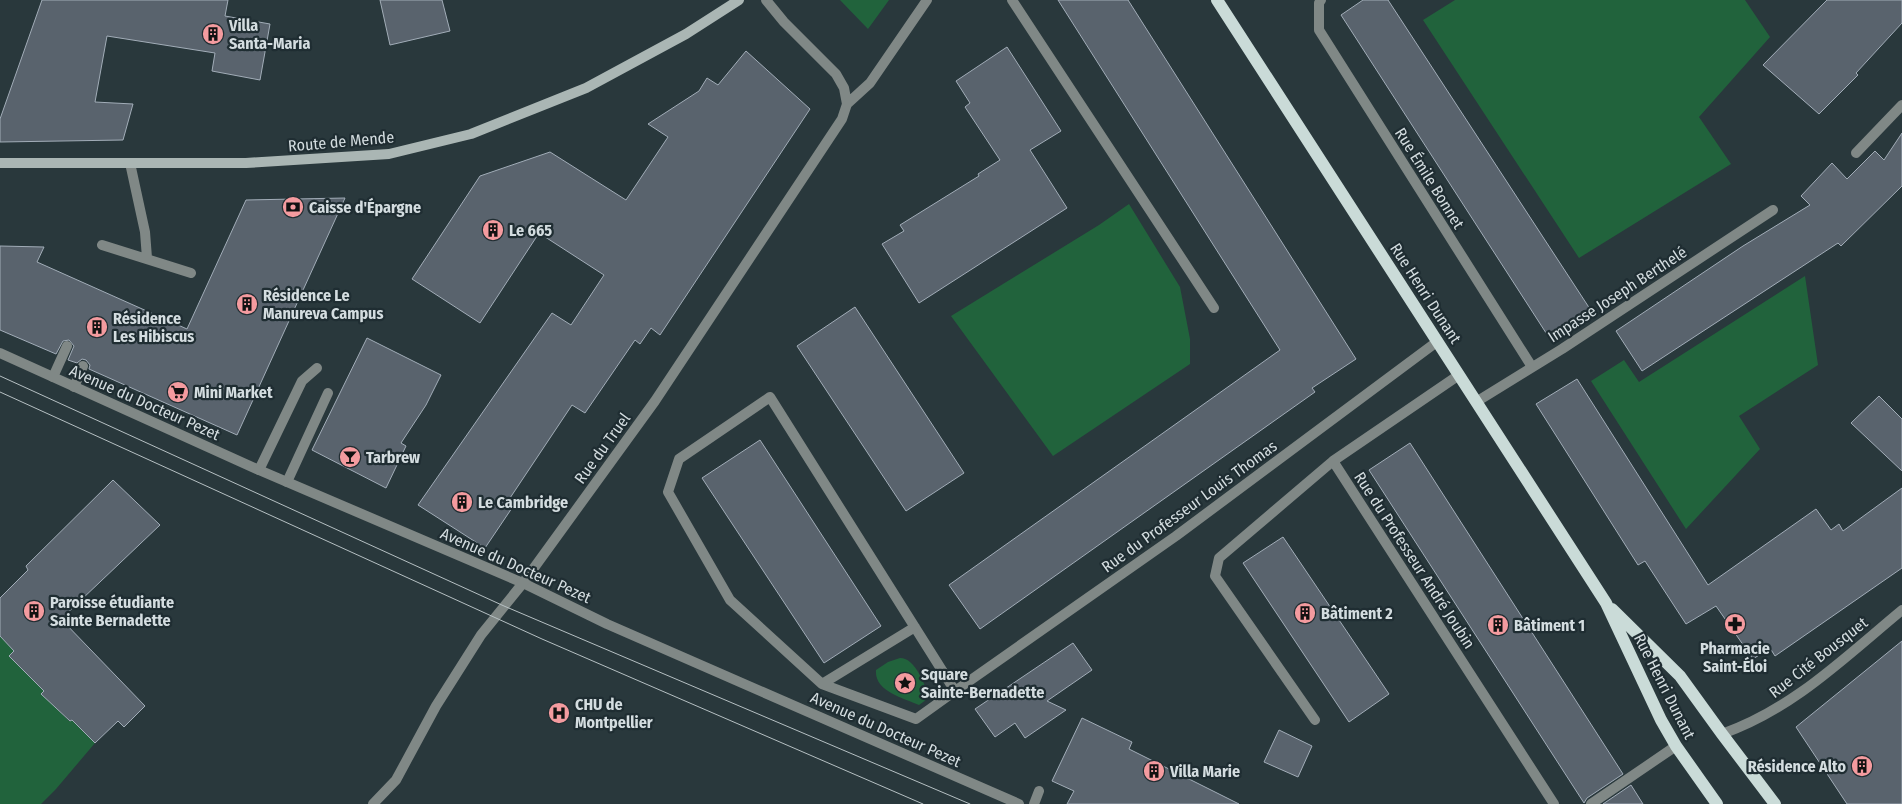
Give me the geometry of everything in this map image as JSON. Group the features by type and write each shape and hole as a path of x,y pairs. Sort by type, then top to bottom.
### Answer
{"main road":[{"name":"Route de Mende","path":"0,163 246,163 389,154 471,134 586,88 686,34 739,0"},
{"name":"Rue Henri Dunant","path":"1218,0 1606,603 1661,720 1676,746 1717,804"},
{"name":"Rue Henri Dunant","path":"1606,603 1680,676 1775,804"}],"street":[{"path":"766,0 784,22 836,74 844,88 847,104"},
{"name":"Rue du Truel","path":"374,804 396,780 436,706 481,635 523,583 677,368 833,135 842,119 847,104 870,83 927,0"},
{"path":"1012,0 1214,308"},
{"name":"Rue Émile Bonnet","path":"1321,0 1319,3 1319,30 1532,367"},
{"path":"1856,153 1902,105"},
{"path":"130,162 145,232 148,258"},
{"name":"Impasse Joseph Berthelé","path":"1476,402 1773,210"},
{"path":"102,245 148,258 191,274"},
{"name":"Rue du Professeur Louis Thomas","path":"822,684 916,718 1176,536 1438,341"},
{"path":"53,377 67,346"},
{"name":"Avenue du Docteur Pezet","path":"0,353 259,470 523,583 607,624 1019,804"},
{"path":"74,387 83,366"},
{"path":"259,470 302,381 317,368"},
{"name":"Rue du Professeur André Joubin","path":"1459,375 1334,461 1554,804"},
{"path":"287,482 328,393"},
{"path":"915,628 822,684 730,600 668,492 679,458 770,397 955,691"},
{"path":"1315,720 1215,576 1219,558 1334,461"},
{"name":"Rue Cité Bousquet","path":"1722,734 1757,720 1802,693 1902,610"},
{"path":"1591,804 1676,746"},
{"path":"1034,804 1039,791"}],"green space":[{"path":"840,0 889,0 868,29"},
{"path":"1455,0 1745,0 1770,37 1699,117 1731,164 1579,258 1423,20"},
{"path":"1129,204 1180,287 1190,339 1190,364 1053,456 951,316 1099,225"},
{"path":"1805,276 1818,365 1739,416 1760,449 1686,529 1591,381 1624,360 1639,382"},
{"path":"0,636 14,651 9,656 44,691 42,694 95,743 41,804 0,804"},
{"path":"900,658 911,662 915,667 930,697 919,705 891,693 880,683 877,677 876,670 888,662"}],"building":[{"path":"42,0 228,0 225,16 270,24 260,80 212,71 215,53 107,36 95,102 133,104 123,140 0,142 0,119"},
{"path":"380,0 442,0 450,31 390,45"},
{"path":"1058,0 1128,0 1356,359 1312,388 1315,392 980,629 949,585 1280,350"},
{"path":"1363,0 1388,0 1590,309 1548,336 1341,15"},
{"path":"1827,0 1902,0 1902,23 1856,73 1858,75 1819,114 1763,65"},
{"path":"1007,47 1061,131 1030,150 1067,208 919,303 882,244 904,231 900,225 979,176 978,174 1000,160 965,107 970,103 956,81"},
{"path":"746,51 810,109 660,335 651,328 640,344 635,340 585,413 572,405 508,501 514,505 485,548 418,505 552,313 571,325 604,275 539,233 480,323 412,279 480,176 550,152 626,200 668,137 648,124 699,91 707,78 718,85"},
{"path":"1902,133 1902,186 1841,246 1838,243 1642,371 1616,331 1743,246 1810,205 1801,196 1832,163 1847,179 1875,151 1884,160"},
{"path":"345,198 237,435 89,369 90,365 86,360 82,359 77,363 68,360 74,346 69,340 63,341 56,354 0,330 0,246 44,247 37,262 187,329 246,200"},
{"path":"855,307 964,473 906,511 797,346"},
{"path":"367,338 441,375 426,405 401,443 406,446 386,488 312,450"},
{"path":"1577,379 1708,585 1816,509 1831,530 1839,524 1843,531 1902,488 1902,568 1775,656 1770,648 1753,659 1716,606 1686,624 1645,561 1638,565 1536,404"},
{"path":"1879,396 1902,419 1902,471 1851,423"},
{"path":"760,440 881,626 824,663 702,478"},
{"name":"Bâtiment 1","path":"1410,443 1623,774 1587,798 1584,803 1369,470"},
{"name":"Paroisse étudiante Sainte Bernadette","path":"113,480 160,525 61,619 145,706 124,727 118,721 95,743 72,720 70,721 41,694 44,691 9,656 14,651 0,636 0,598 28,570 26,566"},
{"name":"Bâtiment 2","path":"1283,537 1389,694 1349,722 1243,563"},
{"name":"Résidence Alto","path":"1902,641 1902,804 1847,804 1796,727"},
{"path":"1073,643 1092,670 1047,701 1066,710 1025,738 1015,723 995,737 975,709"},
{"path":"1082,718 1132,742 1129,749 1239,804 1067,804 1074,791 1052,781"},
{"path":"1279,730 1312,746 1298,777 1264,762"},
{"path":"1631,785 1643,804 1603,804"}],"tram line":[{"path":"0,376 504,606 970,804"},
{"path":"0,392 542,639 923,804"}],"place":[{"name":"Villa Santa-Maria","path":"213,34"},
{"name":"Caisse d'Épargne","path":"293,207"},
{"name":"Le 665","path":"493,230"},
{"name":"Résidence Le Manureva Campus","path":"247,304"},
{"name":"Résidence Les Hibiscus","path":"97,327"},
{"name":"Mini Market","path":"178,392"},
{"name":"Tarbrew","path":"350,457"},
{"name":"Le Cambridge","path":"462,502"},
{"name":"Paroisse étudiante Sainte Bernadette","path":"34,611"},
{"name":"Bâtiment 2","path":"1305,613"},
{"name":"Pharmacie Saint-Éloi","path":"1735,624"},
{"name":"Bâtiment 1","path":"1498,625"},
{"name":"Square Sainte-Bernadette","path":"905,683"},
{"name":"CHU de Montpellier","path":"559,713"},
{"name":"Résidence Alto","path":"1862,766"},
{"name":"Villa Marie","path":"1154,771"}]}
